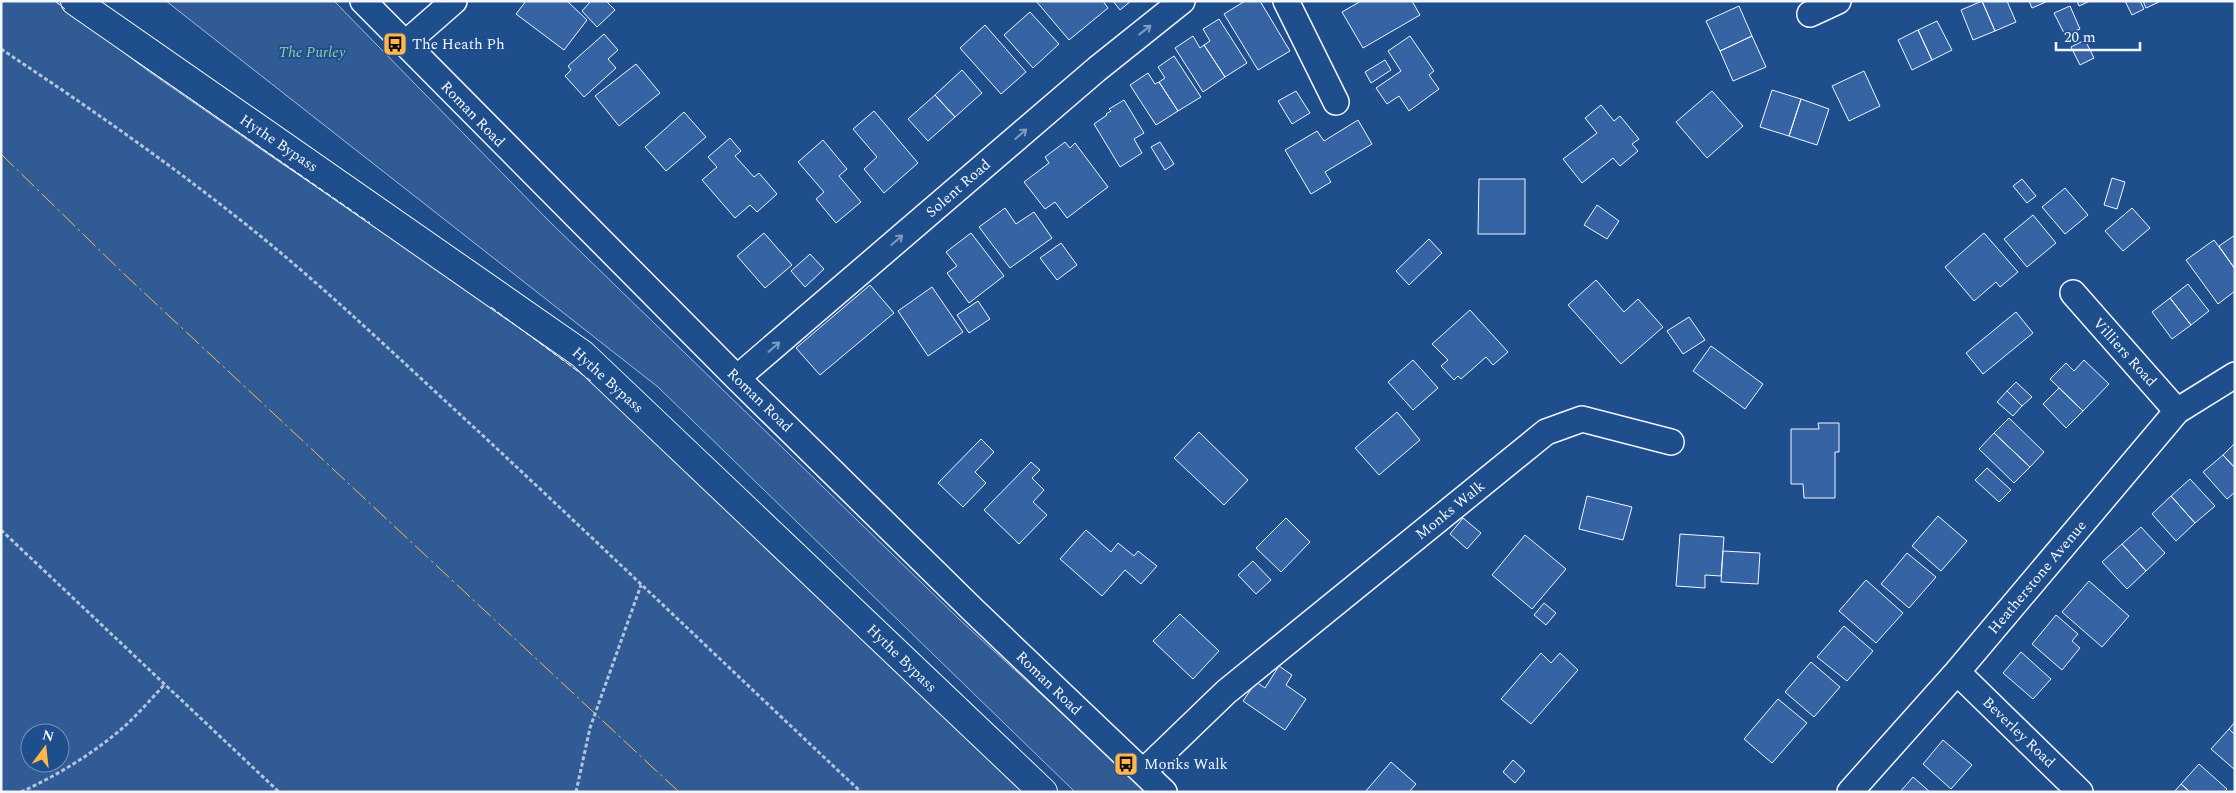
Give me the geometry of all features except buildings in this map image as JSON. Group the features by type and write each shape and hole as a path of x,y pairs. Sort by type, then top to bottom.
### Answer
{"main road":[{"name":"Hythe Bypass","path":"75,1 582,354 1043,792"},
{"name":"Hythe Bypass","path":"97,1 119,33"}],"street":[{"name":"Roman Road","path":"363,1 406,43 497,139 737,378 973,610 1164,792"},
{"path":"406,43 454,1"},
{"name":"Solent Road","path":"737,378 1097,69 1182,1"},
{"path":"1286,1 1336,102"},
{"path":"1810,14 1838,1"},
{"name":"Villiers Road","path":"2073,293 2177,411"},
{"name":"Heatherstone Avenue","path":"1850,792 1957,672 2177,411 2235,375"},
{"name":"Monks Walk","path":"1143,772 1226,692 1546,432 1582,419 1671,442"},
{"name":"Beverley Road","path":"1957,672 2080,792"}],"path":[{"path":"1,49 70,95 167,165 234,215 325,290 861,792"},
{"path":"1,530 279,792"},
{"path":"576,792 590,728 641,585"},
{"path":"21,792 47,780 94,750 125,726 165,684"}],"shaded area":[{"path":"1,1 55,1 151,73 448,275 605,391 1029,792 1,792"},
{"name":"The Purley","path":"166,1 334,1 550,222 959,619 1148,792 1075,792 658,387"}],"fence":[{"path":"55,1 65,9"},
{"path":"137,62 370,223"},
{"path":"491,307 591,381"}],"power":[{"path":"1,154 123,273 679,792"}],"place":[{"name":"The Heath Ph","path":"395,44"},
{"name":"Monks Walk","path":"1126,764"}]}
